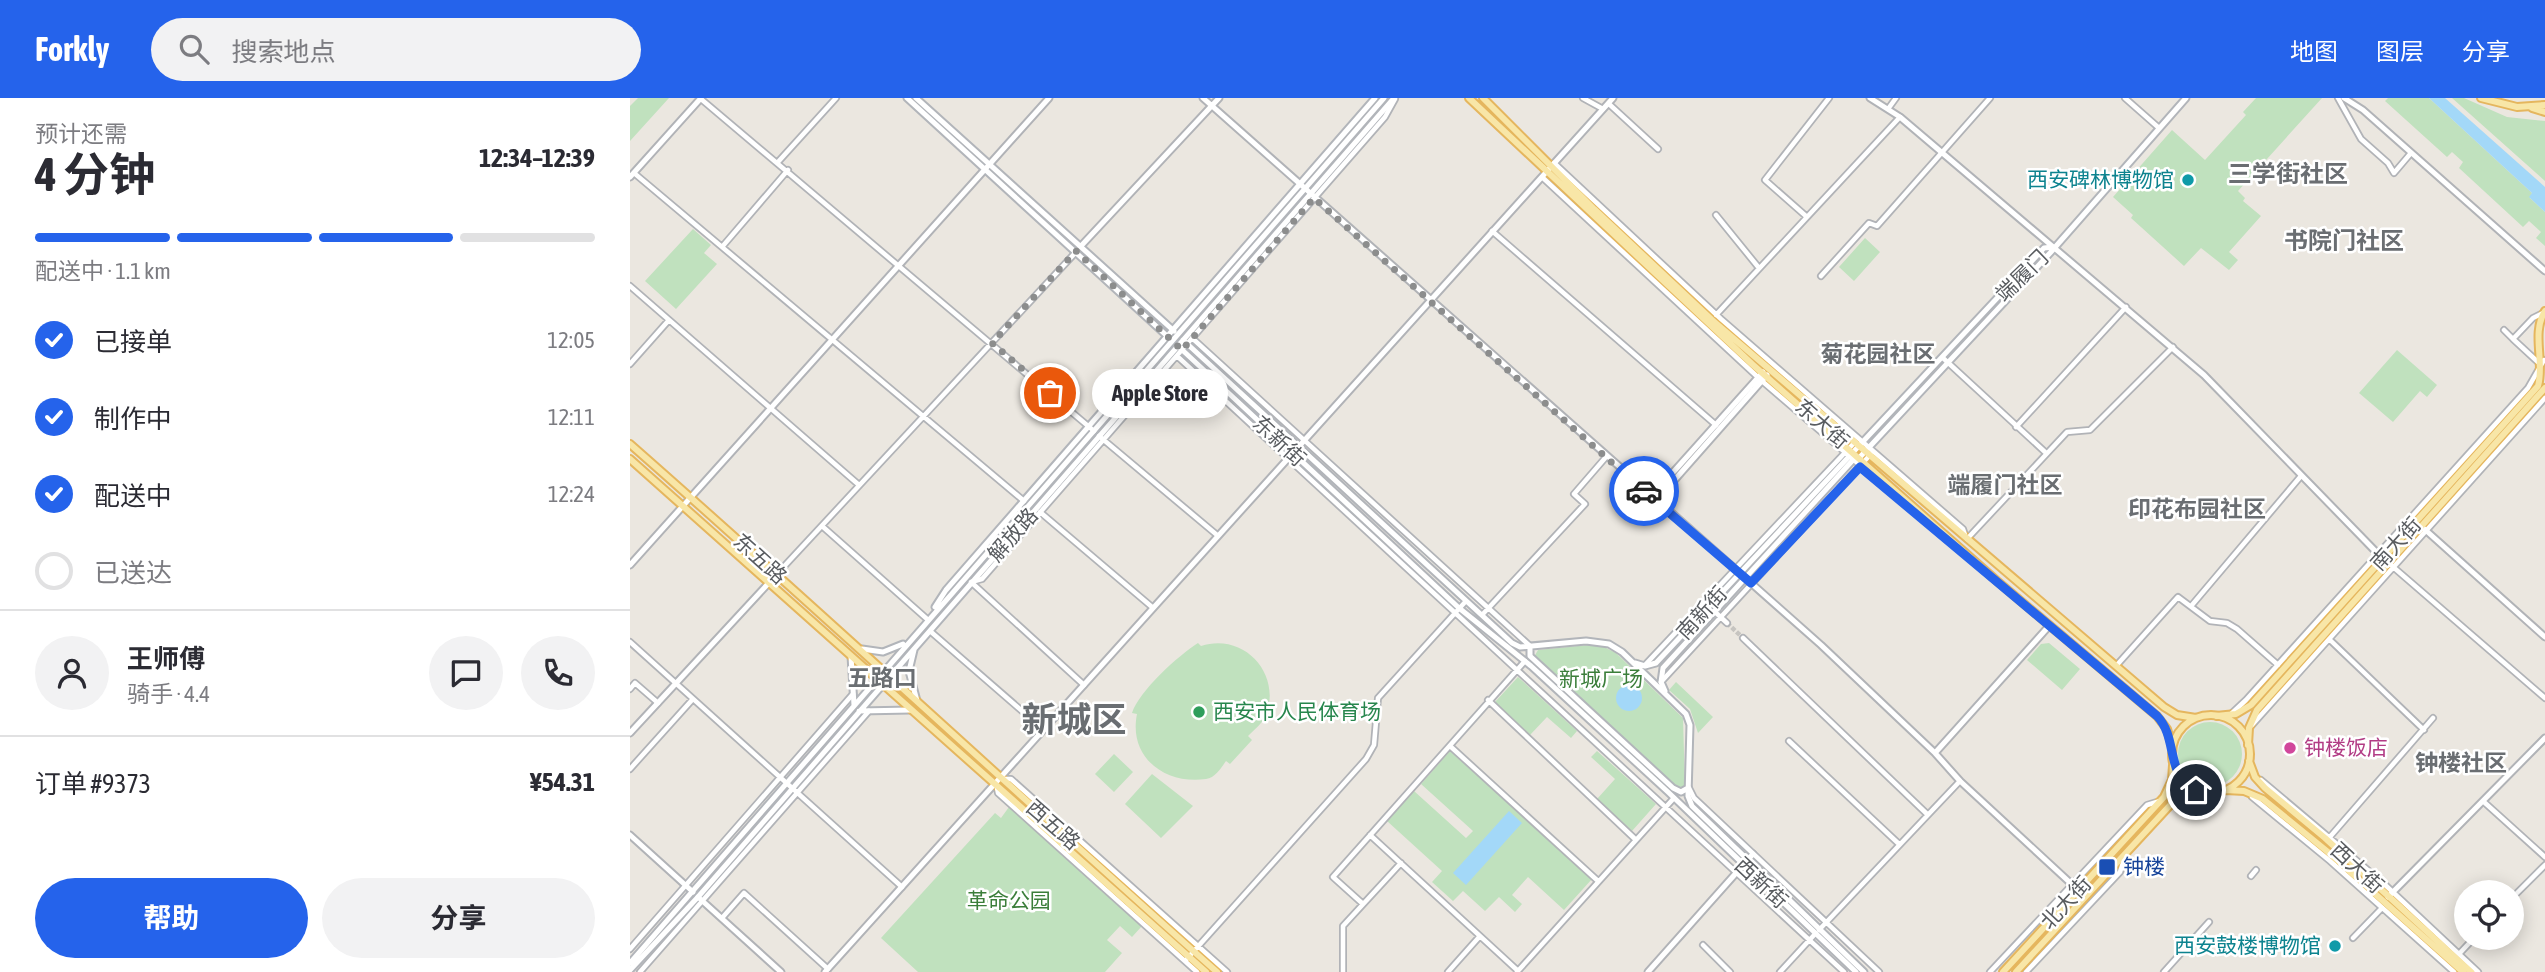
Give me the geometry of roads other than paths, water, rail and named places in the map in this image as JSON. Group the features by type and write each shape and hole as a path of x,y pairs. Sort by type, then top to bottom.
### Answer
{"main road":[{"path":"632,175 701,98"},
{"name":"东新街","path":"907,98 1183,337 1512,643 1531,646"},
{"name":"东新街","path":"916,98 1289,454 1458,610 1525,661 1533,664 1670,790"},
{"path":"630,565 1049,98"},
{"path":"1203,98 1429,301 1735,571 1749,580 2075,887"},
{"path":"1081,246 1219,98"},
{"path":"1097,433 1307,192 1375,98"},
{"name":"解放路","path":"879,682 889,677 1038,510 1097,433 1183,337 1384,98"},
{"name":"解放路","path":"1307,192 1395,98"},
{"name":"东大街","path":"1469,98 1712,319 1870,451 1966,540 2168,710 2196,718"},
{"name":"东大街","path":"1483,98 1549,169"},
{"path":"826,970 1613,98"},
{"path":"1870,98 1900,117 2173,347 2204,375 2386,561"},
{"name":"端履门","path":"1862,462 1946,359 2044,248 2053,247 2186,98"},
{"path":"2344,98 2363,110 2412,152 2545,271"},
{"path":"2481,98 2504,106 2545,105"},
{"path":"2526,107 2545,112"},
{"name":"南大街","path":"2248,746 2248,736 2257,710 2325,638 2386,561 2424,528 2543,390 2544,346 2540,322 2544,312"},
{"name":"东大街","path":"1712,319 1762,376 1849,454 1862,462 2049,626 2157,716 2167,729 2172,747"},
{"name":"端履门","path":"1849,454 1946,359"},
{"path":"1653,498 1762,376"},
{"path":"1653,498 1762,376"},
{"path":"2543,390 2545,379"},
{"name":"南大街","path":"2227,716 2251,705 2543,390"},
{"name":"解放路","path":"634,967 698,897 879,682 883,671 906,643 976,565 1026,502 1097,433"},
{"name":"东五路","path":"630,444 862,649 889,677"},
{"name":"南新街","path":"1630,660 1645,666 1657,663 1735,571 1849,454"},
{"name":"南新街","path":"1661,682 1663,668 1714,611 1749,580 1849,454"},
{"name":"东五路","path":"630,458 879,682"},
{"path":"927,619 946,590 1026,502"},
{"path":"2424,528 2545,637"},
{"path":"966,567 976,565"},
{"path":"630,733 777,574"},
{"path":"1935,753 2049,626"},
{"path":"1533,664 1529,653 1531,646 1596,641 1616,648 1666,693 1688,719 1688,788 1681,792 1670,790"},
{"path":"862,649 887,651 906,643"},
{"path":"915,648 909,671 918,704"},
{"path":"1514,652 1533,664"},
{"path":"850,656 856,709 912,710"},
{"name":"西五路","path":"889,677 998,781"},
{"name":"西五路","path":"879,682 998,781 1191,953 1217,972"},
{"path":"1661,682 1666,693"},
{"path":"2216,716 2237,726 2248,746 2249,761 2243,775 2226,790 2207,793 2186,784 2173,765 2172,747 2179,731 2196,718 2216,716 2227,716"},
{"path":"2388,901 2545,738"},
{"name":"西大街","path":"2249,761 2253,772 2265,788 2329,838 2388,901 2463,972"},
{"name":"北大街","path":"2003,972 2075,887 2161,800 2171,785 2173,765"},
{"name":"西新街","path":"1688,788 1692,806 1744,863"},
{"path":"1670,790 1686,813"},
{"name":"西新街","path":"1670,790 1686,813 1744,863 1856,972"},
{"name":"西大街","path":"2226,790 2239,790 2263,799 2457,955 2471,972"},
{"name":"北大街","path":"2016,972 2176,800 2190,794 2207,793"},
{"path":"630,835 781,972"},
{"path":"1648,972 1753,854"},
{"name":"西新街","path":"1817,932 1864,972"},
{"name":"西五路","path":"1191,953 1206,972"}],"street":[{"path":"701,98 1217,535"},
{"path":"778,162 836,98"},
{"path":"1583,98 1603,109"},
{"path":"1807,217 1765,180 1829,98"},
{"path":"1888,110 1896,98"},
{"path":"1821,276 1869,223 1877,226 1990,98"},
{"path":"2125,98 2159,128"},
{"path":"2338,98 2361,139 2388,163 2394,173 2412,152"},
{"path":"1609,104 1658,149"},
{"path":"1549,169 1712,319 1900,117"},
{"path":"1549,169 1762,376"},
{"path":"722,247 788,170"},
{"path":"632,175 833,339 1026,502"},
{"path":"1716,215 1759,268"},
{"path":"1492,231 1716,425"},
{"path":"777,574 1081,246"},
{"path":"630,286 859,485"},
{"path":"2017,427 2126,307"},
{"path":"2514,339 2533,318 2544,312"},
{"path":"630,364 669,320"},
{"path":"2227,716 2386,561 2528,388 2543,365 2504,330"},
{"path":"1183,337 1303,439 1531,646"},
{"path":"1175,343 1178,356 1289,454"},
{"path":"1966,540 2067,432 2090,430 2173,347"},
{"path":"1097,433 1178,356"},
{"path":"1946,359 2046,452"},
{"path":"1482,615 1585,504 1574,494 1606,457"},
{"path":"1661,682 1720,617 1749,580 1862,462"},
{"path":"2192,605 2301,476"},
{"path":"1038,510 1152,607"},
{"path":"821,526 927,619"},
{"path":"2386,561 2545,698"},
{"path":"971,582 1084,685"},
{"path":"2115,666 2178,597 2210,621 2227,623 2237,629 2278,665"},
{"path":"1191,953 1366,759 1374,744 1378,698 1466,601"},
{"path":"1458,610 1844,972"},
{"path":"1714,611 1727,623"},
{"path":"930,631 1044,730"},
{"path":"1743,638 1927,814"},
{"path":"2325,638 2424,730"},
{"path":"630,642 902,887"},
{"path":"1363,904 1333,877 1525,661"},
{"path":"630,689 635,683 658,703"},
{"path":"630,949 854,694"},
{"path":"630,769 692,699"},
{"path":"1488,701 1635,839"},
{"path":"698,897 797,794 869,710"},
{"path":"2329,838 2433,718"},
{"path":"1789,741 1899,844"},
{"path":"1450,746 1598,881"},
{"path":"998,781 1011,779 1191,953 1227,972"},
{"path":"1780,972 1960,781"},
{"path":"1688,788 1694,799 1879,972"},
{"path":"1370,835 1517,971 1674,798"},
{"path":"2484,802 2545,857"},
{"path":"2026,972 2120,872 2127,853"},
{"path":"1343,972 1343,926 1401,863"},
{"path":"2524,887 2545,865"},
{"path":"2251,876 2256,870"},
{"path":"1990,972 2075,887"},
{"path":"722,918 744,893 826,970"},
{"path":"2353,937 2388,901 2454,972"},
{"path":"2164,972 2209,922"},
{"path":"1448,972 1480,936"},
{"path":"1703,946 1730,972"},
{"path":"2462,950 2457,955 2478,972"},
{"path":"1191,953 1197,972"}],"water":[{"path":"2429,98 2445,98 2545,187 2545,212 2529,197 2532,193"},
{"path":"1629,685 1638,689 1642,698 1638,707 1629,711 1620,707 1616,698 1620,689"},
{"path":"1509,811 1522,823 1466,885 1453,873"}],"tunnel":[{"path":"1727,623 1743,638"}],"place":[{"name":"西安碑林博物馆","path":"2188,180"},
{"name":"Apple Store","path":"1050,393"},
{"name":"西安市人民体育场","path":"1199,712"},
{"name":"钟楼饭店","path":"2290,748"},
{"name":"钟楼","path":"2107,867"},
{"name":"西安鼓楼博物馆","path":"2335,946"}],"district":[{"name":"三学街社区","path":"2288,174"},
{"name":"书院门社区","path":"2344,241"},
{"name":"菊花园社区","path":"1878,354"},
{"name":"端履门社区","path":"2005,485"},
{"name":"印花布园社区","path":"2197,509"},
{"name":"五路口","path":"882,678"},
{"name":"新城区","path":"1074,720"},
{"name":"钟楼社区","path":"2461,763"}],"park label":[{"name":"新城广场","path":"1601,679"},
{"name":"革命公园","path":"1009,901"}]}
